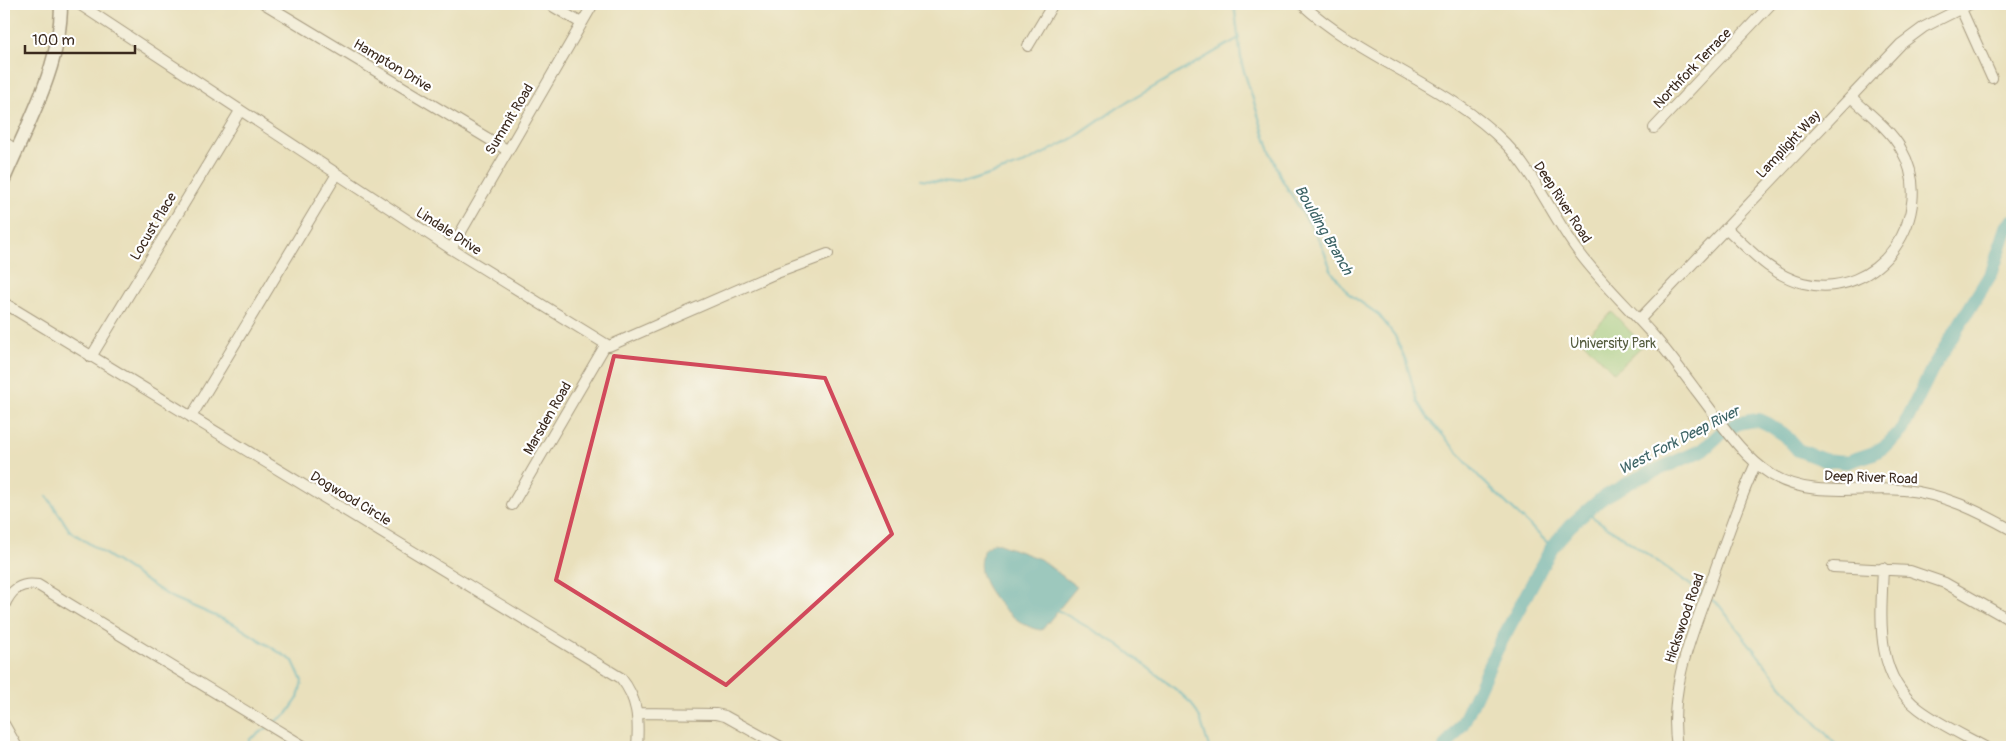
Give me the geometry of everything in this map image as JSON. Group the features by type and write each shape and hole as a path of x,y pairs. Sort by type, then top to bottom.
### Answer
{"main road":[{"path":"4,179 52,64 59,35 61,4"}],"street":[{"name":"Lindale Drive","path":"79,4 451,249 606,344"},
{"name":"Hampton Drive","path":"265,4 507,150"},
{"path":"549,4 581,23"},
{"name":"Summit Road","path":"451,249 593,4"},
{"path":"1028,46 1053,4"},
{"name":"Deep River Road","path":"1302,4 1319,18 1469,114 1496,135 1522,164 1578,251 1639,320 1756,464 1782,480 1806,487 1836,490 1904,490 1938,496 1977,510 2012,530"},
{"name":"Northfork Terrace","path":"1654,128 1770,4"},
{"path":"1965,6 1992,78"},
{"name":"Lamplight Way","path":"1639,320 1912,35 1965,6"},
{"path":"1727,229 1765,264 1791,279 1819,285 1845,282 1881,264 1893,252 1908,225 1912,208 1914,191 1908,163 1894,138 1851,97"},
{"name":"Locust Place","path":"91,357 240,111"},
{"path":"4,142 16,150"},
{"path":"192,416 337,174"},
{"path":"606,344 609,346 774,274 828,254"},
{"name":"Dogwood Circle","path":"4,304 192,416 621,678 631,691 637,713 637,747"},
{"name":"Marsden Road","path":"512,505 606,344"},
{"name":"Hickswood Road","path":"1677,747 1675,705 1680,673 1739,501 1756,464"},
{"path":"1833,567 1910,570 1929,576 2012,621"},
{"path":"1883,568 1883,647 1889,670 1896,685 1918,709 1985,747"},
{"path":"4,606 18,587 29,584 38,585 305,747"},
{"path":"637,713 716,714 726,716 781,747"},
{"path":"4,724 17,747"}],"highlighted area":[{"path":"614,356 825,378 892,534 726,685 556,580"}],"green space":[{"name":"University Park","path":"1612,312 1643,345 1614,373 1582,340"}],"water":[{"path":"994,542 1040,559 1077,587 1042,630 1030,627 1017,620 992,595 984,580 980,566 983,553"}],"waterway":[{"name":"Boulding Branch","path":"1234,4 1242,65 1268,146 1281,178 1320,241 1332,272 1349,294 1379,315 1395,336 1406,361 1417,401 1427,417 1481,479 1552,547"},
{"name":"Boulding Branch","path":"1234,8 1239,4"},
{"path":"921,180 961,184 1025,163 1074,138 1119,107 1239,38"},
{"name":"West Fork Deep River","path":"1445,747 1463,723 1496,651 1552,547 1570,526 1602,498 1636,479 1703,450 1721,433 1739,423 1749,421 1759,420 1768,424 1785,435 1798,450 1824,460 1847,462 1874,453 1887,445 1902,430 1932,369 1992,272 2007,227 2012,221"},
{"path":"47,496 70,531 169,596 234,624 293,661 302,681 298,698 287,714 273,723"},
{"path":"1585,512 1704,595"},
{"path":"1709,598 1719,605 1782,686 1838,747"},
{"path":"1056,609 1119,645 1179,692 1192,704 1200,718 1209,747"},
{"path":"247,747 250,739 267,728"}]}
